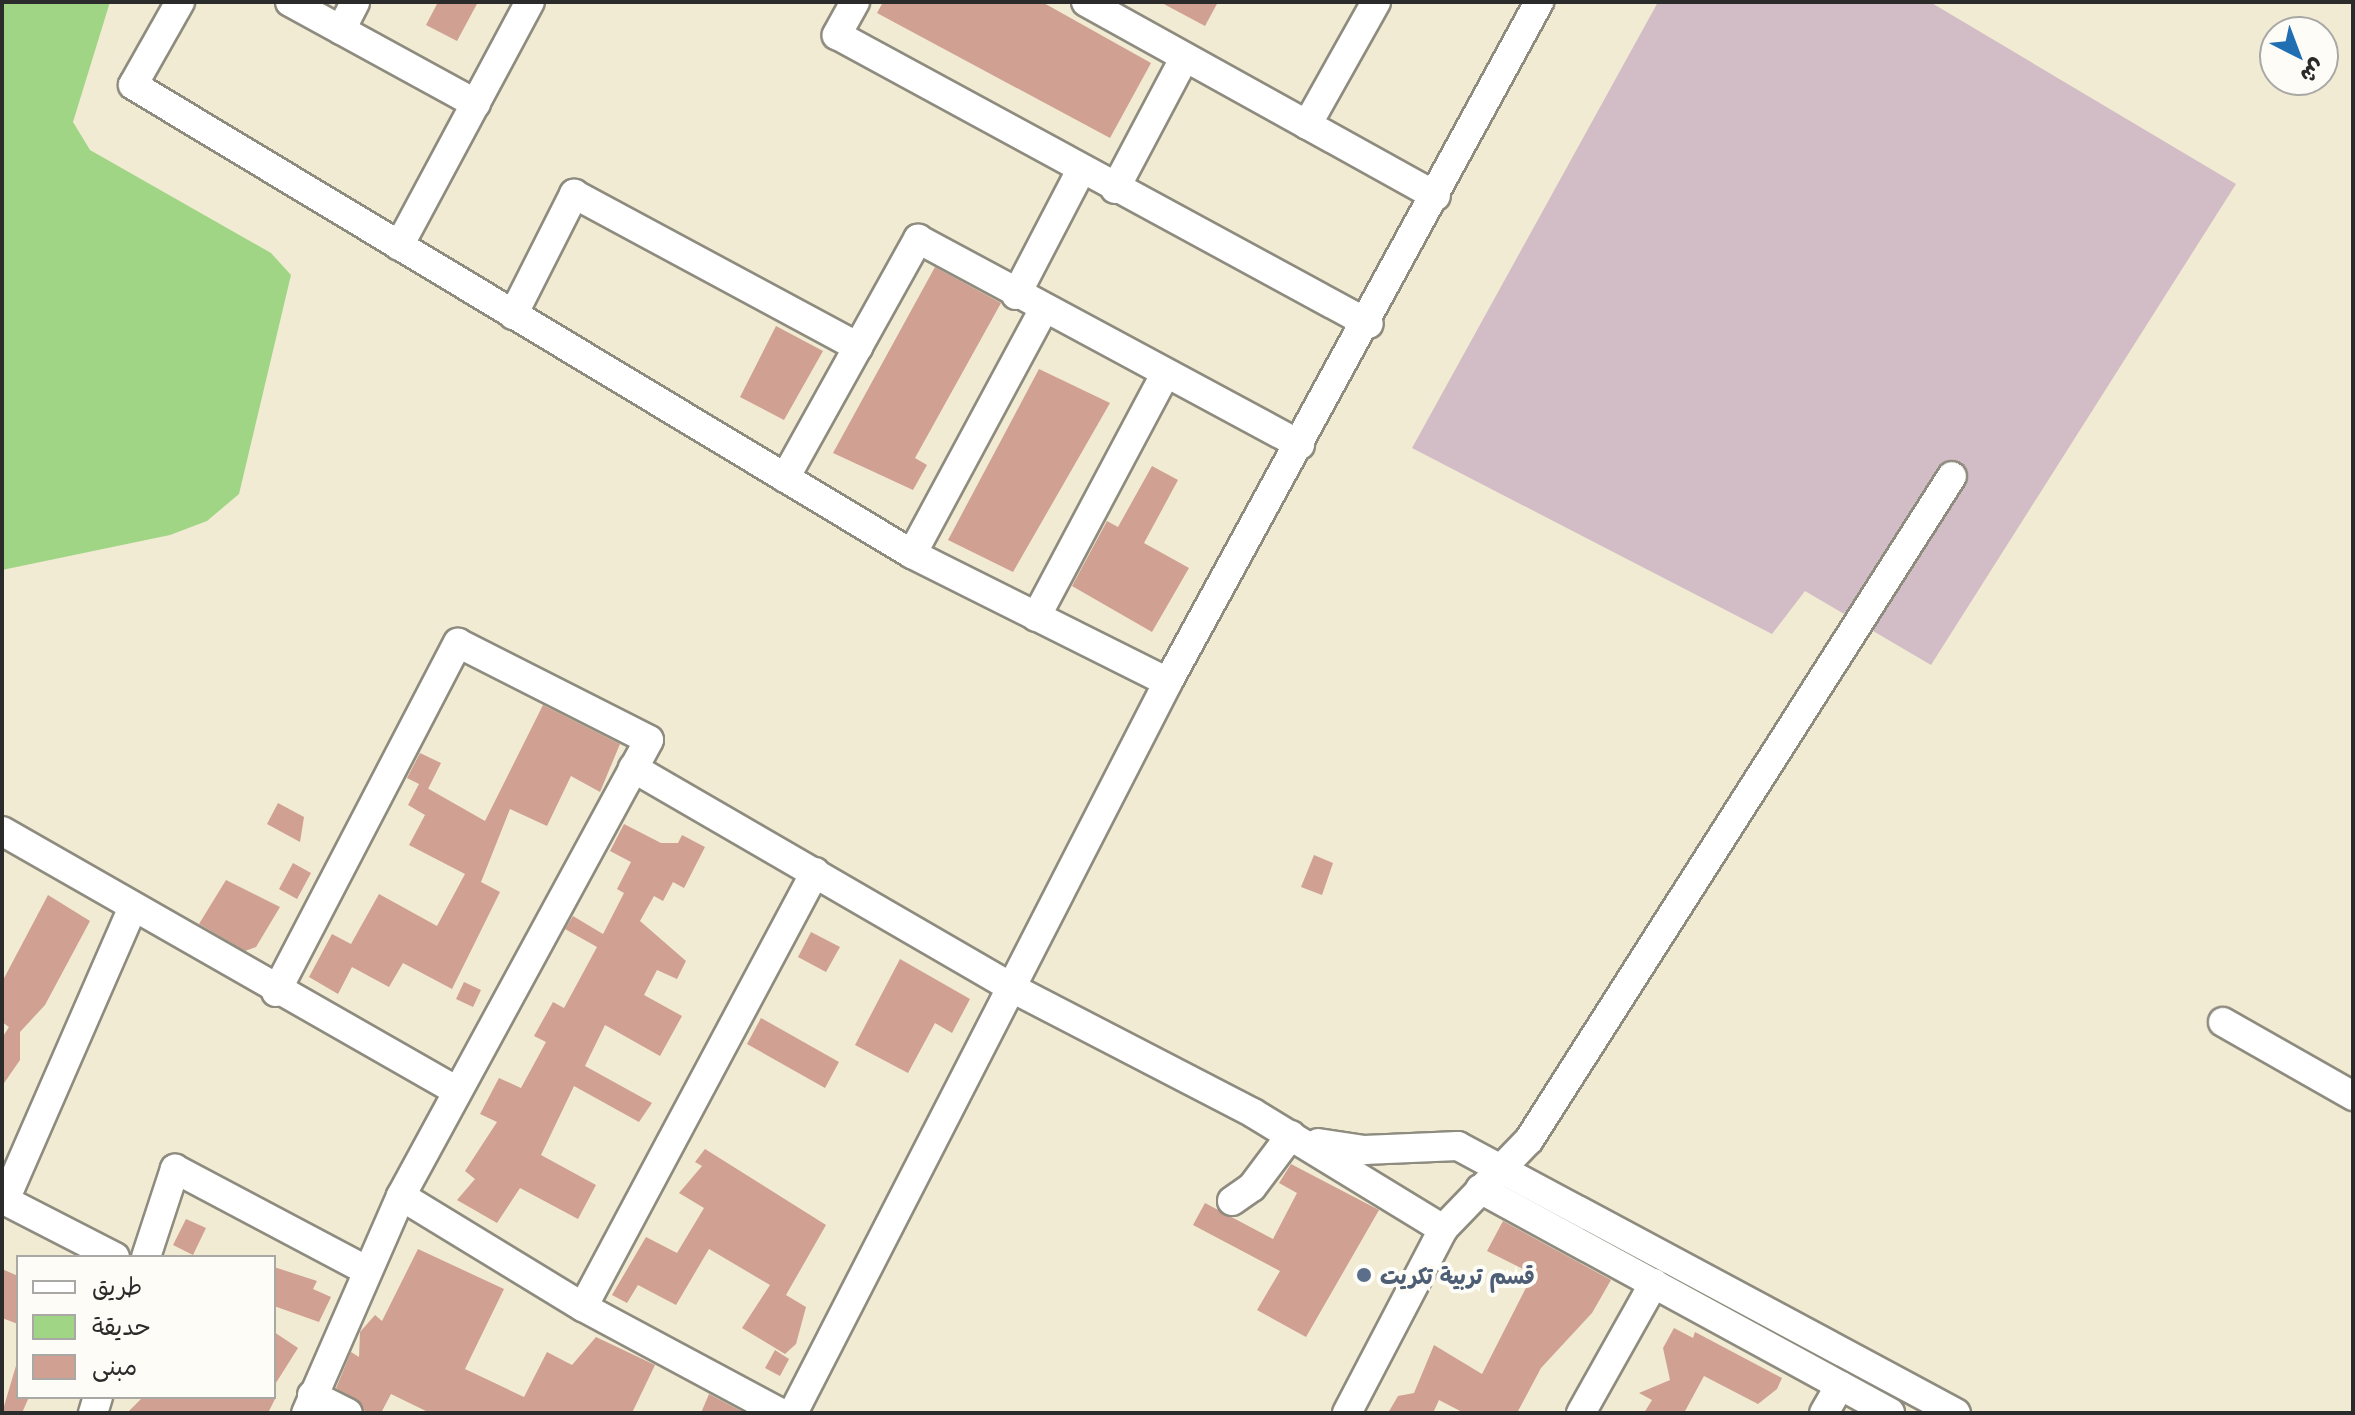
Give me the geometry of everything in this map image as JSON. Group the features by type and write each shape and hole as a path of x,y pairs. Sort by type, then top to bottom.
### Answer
{"street":[{"path":"180,2 133,85 912,554 1168,682"},
{"path":"290,2 476,104"},
{"path":"341,30 355,2"},
{"path":"399,246 530,2"},
{"path":"855,2 837,35 1115,189 1369,324"},
{"path":"1086,2 1436,196"},
{"path":"793,1413 1168,682 1369,324 1539,2"},
{"path":"1307,125 1373,3"},
{"path":"1115,189 1185,57"},
{"path":"1016,295 1081,170"},
{"path":"513,315 574,194 858,347"},
{"path":"785,478 918,239 1016,295 1300,445"},
{"path":"912,554 1044,309"},
{"path":"1036,617 1166,373"},
{"path":"1347,1413 1443,1229 1480,1189 1508,1168 1952,476"},
{"path":"276,992 458,643 649,740 457,1091 366,1270 309,1404 348,1413"},
{"path":"633,768 1012,988 1291,1135 1443,1229"},
{"path":"2,831 276,992 457,1091"},
{"path":"583,1307 815,872"},
{"path":"111,1255 3,1199 133,907"},
{"path":"2223,1022 2353,1096"},
{"path":"1291,1135 1340,1149 1458,1146 1508,1168 1956,1413"},
{"path":"1232,1201 1252,1187 1291,1135"},
{"path":"147,1255 175,1169 366,1270"},
{"path":"1480,1189 1890,1413"},
{"path":"401,1196 583,1307 781,1413"},
{"path":"1581,1413 1654,1283"},
{"path":"1824,1413 1840,1385"}],"shaded area":[{"path":"1658,2 1930,2 2236,184 1931,665 1805,591 1772,634 1412,448"}],"green space":[{"path":"2,2 110,2 73,122 90,150 271,253 291,275 239,494 207,521 170,535 2,570"}],"building":[{"path":"438,2 478,2 457,41 426,25"},
{"path":"883,2 1042,2 1151,63 1110,138 877,13"},
{"path":"1160,2 1218,2 1205,26"},
{"path":"935,267 1001,303 915,458 927,465 913,490 833,453"},
{"path":"776,326 823,351 784,420 740,397"},
{"path":"1039,369 1110,403 1013,572 948,540"},
{"path":"1152,466 1178,480 1144,543 1189,568 1152,632 1072,586 1107,521 1118,527"},
{"path":"543,705 620,744 600,792 571,776 547,826 510,809 481,882 500,892 452,989 403,963 389,987 352,967 338,994 309,977 332,934 351,944 379,894 437,926 465,874 409,845 425,815 408,805 419,784 407,778 420,753 441,763 428,789 485,821"},
{"path":"278,803 304,817 300,842 267,824"},
{"path":"624,824 661,843 678,843 682,835 705,847 684,888 673,882 663,901 654,896 640,921 686,961 677,979 657,970 644,995 682,1016 660,1056 605,1025 585,1066 652,1103 639,1122 574,1086 541,1155 596,1185 578,1219 520,1188 497,1223 457,1200 475,1179 465,1171 497,1122 480,1114 499,1078 521,1088 546,1042 534,1036 553,1002 564,1008 597,947 565,929 573,916 603,934 624,893 617,889 631,862 610,851"},
{"path":"1314,855 1333,863 1322,895 1301,887"},
{"path":"293,863 311,873 297,899 279,889"},
{"path":"226,880 280,907 256,947 245,951 199,924"},
{"path":"48,895 90,921 45,1005 20,1032 20,1060 2,1086 2,1038 9,1027 2,1022 2,982"},
{"path":"811,932 840,947 826,972 798,957"},
{"path":"900,959 970,999 952,1033 935,1023 908,1073 855,1045"},
{"path":"464,982 481,990 473,1007 456,999"},
{"path":"761,1018 839,1062 825,1088 747,1044"},
{"path":"705,1149 826,1225 786,1295 806,1307 796,1344 785,1354 742,1328 770,1285 709,1249 676,1305 638,1285 627,1303 612,1295 646,1237 677,1253 704,1208 679,1193 702,1166 695,1162"},
{"path":"1291,1164 1379,1210 1306,1337 1257,1310 1280,1271 1193,1225 1205,1203 1273,1239 1297,1193 1279,1183"},
{"path":"186,1219 206,1228 193,1255 173,1245"},
{"path":"1503,1221 1611,1280 1592,1313 1541,1368 1517,1413 1464,1413 1439,1400 1433,1413 1388,1413 1398,1396 1414,1393 1434,1345 1482,1374 1533,1274 1487,1251"},
{"path":"418,1249 504,1289 465,1369 524,1397 547,1352 572,1365 596,1337 655,1365 632,1413 430,1413 391,1394 381,1413 365,1411 336,1388 351,1352 359,1357 360,1332 375,1315 382,1321"},
{"path":"276,1268 317,1281 313,1289 331,1297 319,1322 276,1307"},
{"path":"2,1269 16,1275 16,1323 2,1318"},
{"path":"1674,1328 1693,1338 1695,1332 1782,1378 1777,1389 1758,1404 1704,1376 1684,1413 1644,1413 1652,1400 1639,1393 1670,1380 1663,1348"},
{"path":"276,1333 298,1348 276,1383"},
{"path":"775,1350 789,1359 780,1376 765,1368"},
{"path":"16,1366 16,1399 28,1399 22,1413 2,1413"},
{"path":"709,1394 745,1413 701,1413"},
{"path":"141,1399 275,1399 268,1413 127,1413"}],"place":[{"name":"قسم تربية تكريت","path":"1364,1275"}]}
